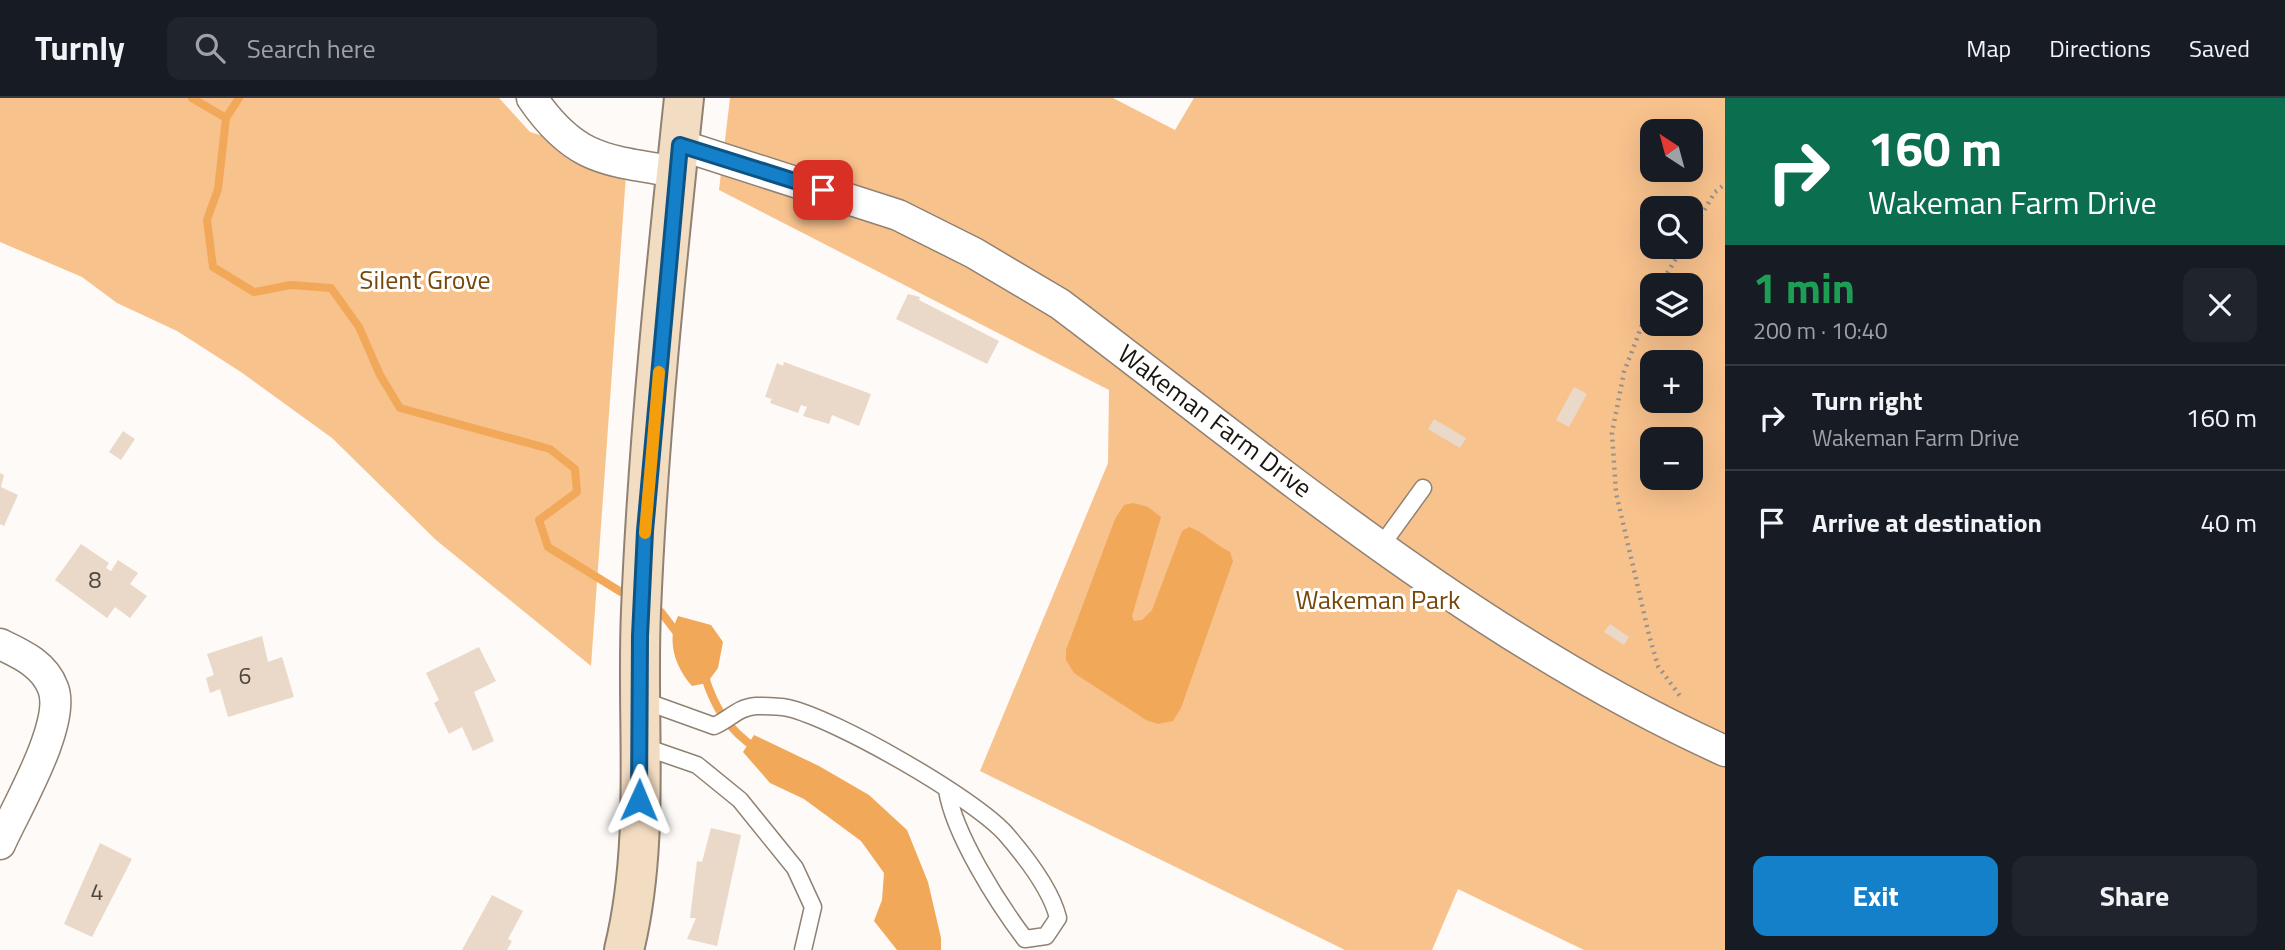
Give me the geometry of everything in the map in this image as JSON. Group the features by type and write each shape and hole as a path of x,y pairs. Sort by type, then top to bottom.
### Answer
{"street":[{"name":"Wakeman Farm Drive","path":"532,98 560,135 587,152 605,159 678,158 898,215 1009,273 1060,304 1381,546 1518,641 1671,727 1725,751"},
{"path":"624,950 631,919 638,855 639,699 645,531 684,98"},
{"path":"0,645 30,659 41,669 54,689 55,700 53,722 46,744 0,844"}],"lane":[{"path":"1381,546 1423,488"},
{"path":"639,699 714,726 736,712 753,706 786,708 816,718 969,802 1004,833 1054,901 1058,918 1046,936 1025,939 1006,914 951,812 947,790"},
{"path":"640,745 697,765 740,800 795,867 813,907 803,950"}],"path":[{"path":"1703,212 1715,192 1725,184"},
{"path":"1640,330 1624,372 1612,433 1616,493 1658,666 1665,680 1684,700"}],"green space":[{"name":"Silent Grove","path":"0,98 499,98 530,132 627,161 591,666 436,540 332,438 241,372 177,331 117,303 82,277 0,242"},
{"name":"Wakeman Park","path":"730,98 1113,98 1175,130 1194,98 1725,98 1725,950 1584,950 1458,889 1432,950 1345,950 980,771 1108,463 1109,390 719,190"}],"shaded area":[{"path":"1133,503 1148,507 1161,517 1132,616 1134,621 1142,620 1152,610 1182,531 1189,527 1200,532 1230,552 1233,561 1181,708 1173,721 1158,724 1146,720 1074,673 1066,660 1066,650 1115,519 1124,505"},
{"path":"678,616 711,625 723,642 718,668 707,683 692,686 677,662 673,635"},
{"path":"754,735 819,766 869,795 907,830 928,882 941,938 941,950 897,950 874,921 882,900 884,873 861,841 804,799 770,783 743,752"}],"building":[{"path":"908,294 920,297 919,300 999,341 987,364 896,319"},
{"path":"784,362 871,394 859,426 832,415 829,424 803,416 807,407 801,405 798,413 770,403 772,399 765,397 777,363 783,366"},
{"path":"1574,387 1587,394 1569,427 1556,420"},
{"path":"1434,419 1466,438 1460,448 1428,429"},
{"path":"123,431 135,439 121,460 109,452"},
{"path":"0,473 4,475 1,487 18,495 4,526 0,524"},
{"path":"81,544 109,563 106,568 111,571 118,560 138,573 130,584 147,596 130,618 115,607 107,618 55,580"},
{"path":"1610,624 1629,637 1624,645 1604,632"},
{"path":"262,636 268,662 282,657 294,697 228,717 220,689 210,693 206,678 214,675 207,654"},
{"path":"479,647 496,681 474,692 494,741 473,751 462,727 449,734 434,703 439,700 426,673"},
{"path":"711,828 741,835 717,946 687,939 696,918 690,918 697,861 702,862"},
{"path":"100,843 132,859 92,937 64,924"},
{"path":"492,895 523,911 508,939 512,941 507,950 462,950"}],"waterway":[{"path":"192,98 226,118"},
{"path":"239,98 226,118 218,189 207,220 213,267 254,292 291,285 331,288 359,327 380,375 400,408 550,449 575,469 577,492 539,520 548,547 621,592"},
{"path":"661,612 680,637"},
{"path":"704,674 723,717 757,749"}],"slow traffic":[{"path":"645,533 659,372"}],"route":[{"path":"639,800 640,636 645,531 680,145 823,190"}]}
